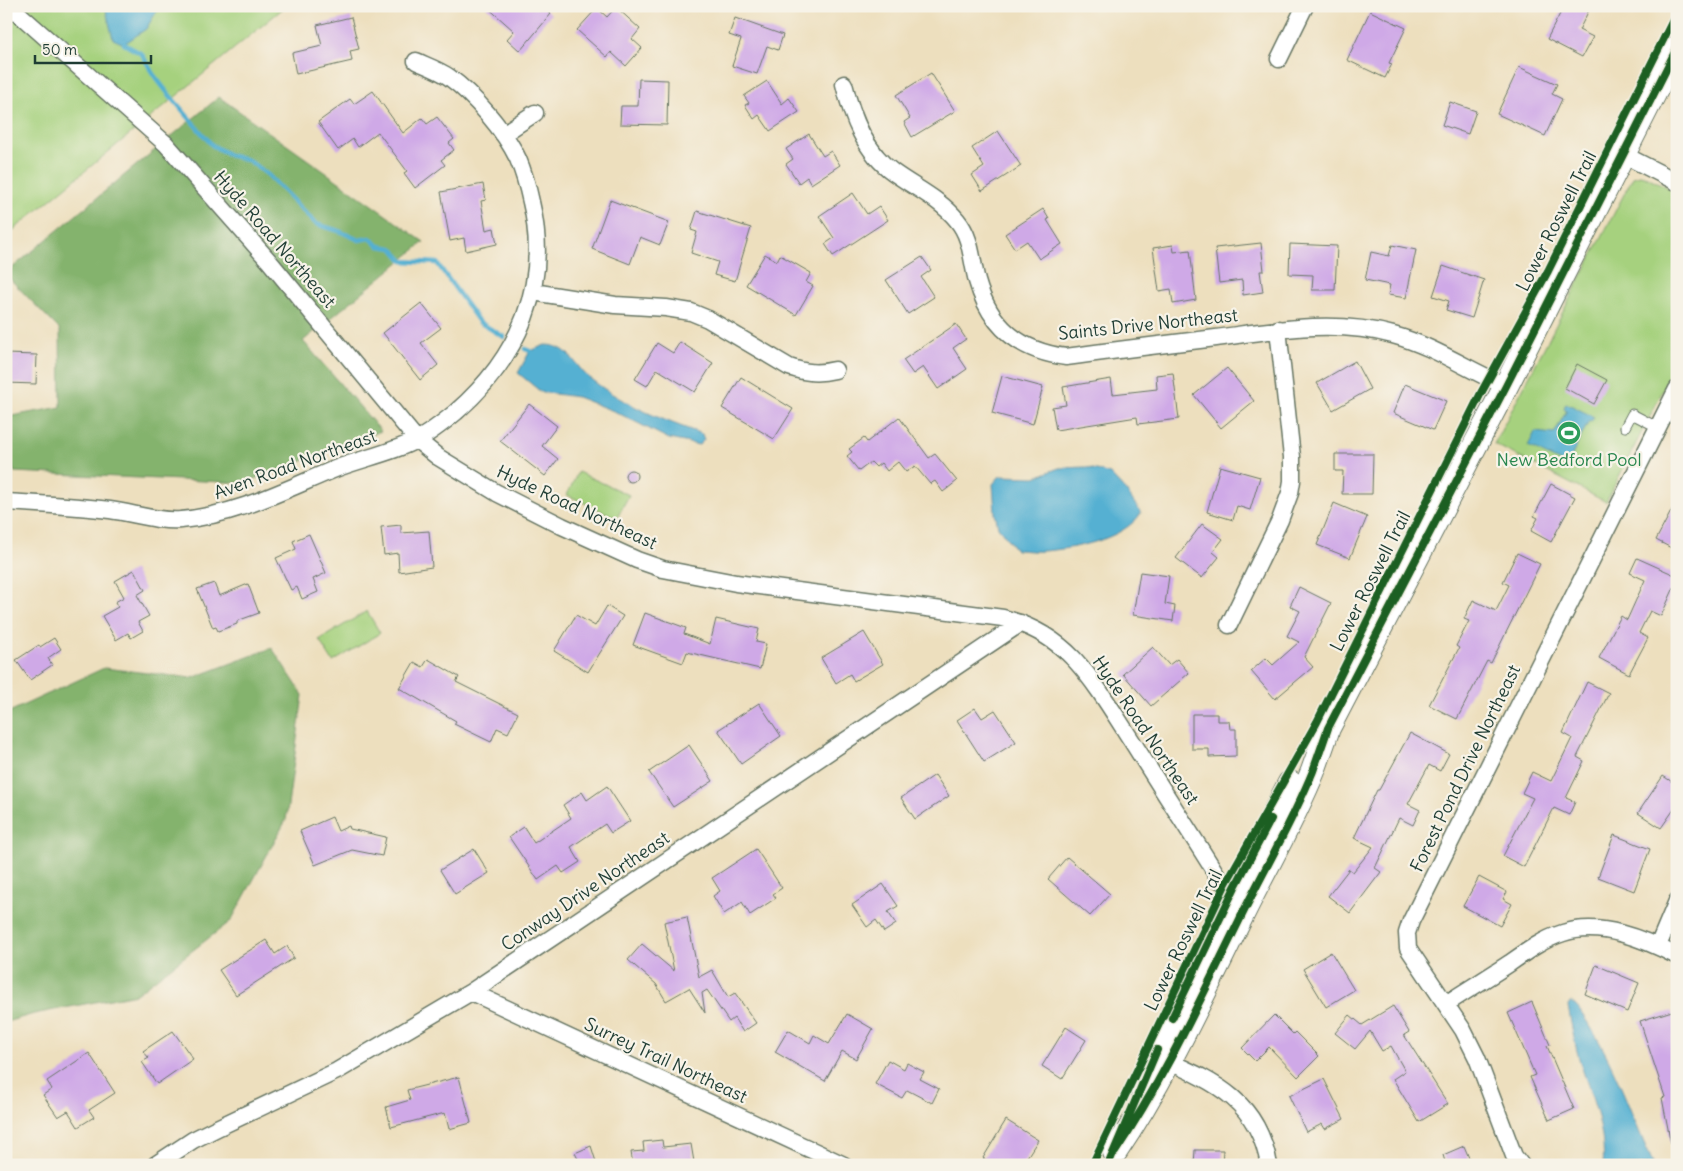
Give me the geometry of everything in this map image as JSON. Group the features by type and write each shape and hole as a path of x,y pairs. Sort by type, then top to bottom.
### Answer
{"street":[{"name":"Hyde Road Northeast","path":"10,6 166,144 269,261 417,440 438,457 504,497 637,560 663,569 736,583 993,617 1021,623 1038,631 1074,659 1100,692 1220,880 1243,892"},
{"path":"1279,59 1305,6"},
{"path":"1112,1158 1243,892 1299,766 1328,728 1506,386 1677,48"},
{"name":"Aven Road Northeast","path":"6,502 72,506 178,521 207,517 259,502 334,469 389,452 417,440 449,417 490,378 512,345 533,292 536,241 533,210 518,158 503,134 468,93 448,77 416,61"},
{"name":"Saints Drive Northeast","path":"844,84 850,108 873,154 892,172 939,203 959,222 967,235 977,281 987,305 1003,328 1017,341 1037,351 1066,357 1278,329 1309,326 1341,327 1386,334 1407,340 1439,352 1506,386"},
{"path":"503,134 535,113"},
{"path":"1624,155 1677,182"},
{"path":"533,292 615,305 666,308 691,312 715,323 789,367 803,372 820,374 835,370"},
{"path":"1229,625 1280,520 1291,487 1292,457 1278,329"},
{"name":"Forest Pond Drive Northeast","path":"1521,1165 1514,1156 1477,1058 1463,1030 1408,948 1407,933 1677,389"},
{"name":"Conway Drive Northeast","path":"155,1165 216,1128 337,1071 471,992 1021,623"},
{"path":"1658,946 1677,901"},
{"path":"1446,1004 1534,947 1565,932 1592,930 1619,932 1658,946 1677,956"},
{"name":"Surrey Trail Northeast","path":"471,992 844,1165"},
{"path":"1162,1059 1212,1082 1231,1094 1255,1125 1263,1142 1269,1165"}],"lane":[{"path":"1625,427 1632,414 1657,427"}],"green space":[{"path":"6,6 286,6 6,236"},
{"path":"219,97 424,242 303,341 381,431 244,483 14,472 6,440 6,417 61,407 60,330 6,273"},
{"path":"1640,175 1677,192 1677,363 1606,502 1494,444 1633,177"},
{"path":"578,472 629,495 617,518 567,495"},
{"path":"367,611 380,633 333,662 319,640"},
{"path":"272,648 303,695 286,820 231,921 136,994 34,1014 6,1022 6,707 9,712 104,668 192,678"}],"water":[{"path":"105,6 160,6 146,29 124,44 113,39"},
{"path":"545,345 554,346 567,353 592,380 631,405 702,434 704,440 699,445 669,439 616,412 577,397 541,392 518,373 530,351"},
{"name":"New Bedford Pool","path":"1566,403 1594,417 1591,422 1589,421 1567,465 1528,446 1535,432 1554,434 1567,410 1564,408"},
{"path":"1086,467 1110,474 1127,492 1141,513 1123,530 1097,541 1055,550 1016,550 998,527 993,484 1000,476 1035,477 1059,468"},
{"path":"1571,1002 1590,1026 1609,1060 1654,1165 1603,1165 1601,1130 1576,1049 1568,1006"}],"building":[{"path":"486,6 542,6 551,14 520,51 507,39 514,31"},
{"path":"1564,6 1591,6 1579,30 1593,37 1582,57 1547,39"},
{"path":"616,7 640,29 632,39 642,48 626,66 611,52 607,57 577,30 597,8 607,17"},
{"path":"1370,11 1406,28 1389,63 1392,64 1385,78 1347,60"},
{"path":"351,17 359,49 350,51 352,61 296,74 292,53 322,46 317,25"},
{"path":"735,18 783,35 778,50 767,46 757,74 732,66 741,39 729,35"},
{"path":"1519,67 1557,84 1552,94 1562,99 1545,136 1497,114"},
{"path":"931,73 955,111 912,137 904,122 910,118 896,95"},
{"path":"639,79 668,80 667,125 620,124 621,106 638,106"},
{"path":"767,81 782,104 789,98 799,112 770,131 759,115 754,119 745,105 749,103 744,96"},
{"path":"373,91 403,133 422,118 427,124 437,117 454,139 449,143 454,150 441,160 445,165 415,188 404,173 407,171 378,132 358,147 353,139 338,150 318,122 350,99 354,104"},
{"path":"1450,102 1476,111 1468,134 1442,125"},
{"path":"998,131 1021,166 982,191 972,175 984,167 972,148"},
{"path":"809,134 823,156 831,151 840,165 811,184 807,177 799,183 786,164 793,159 786,149"},
{"path":"483,184 486,200 481,201 486,230 494,228 497,244 466,251 464,238 450,241 441,192"},
{"path":"853,193 867,214 879,206 888,220 833,256 825,244 834,238 819,216"},
{"path":"610,200 669,222 660,245 640,237 630,264 592,249"},
{"path":"1043,209 1049,219 1047,220 1062,244 1039,259 1027,241 1015,249 1005,234"},
{"path":"697,211 751,228 735,281 714,275 718,262 691,253 697,232 691,230"},
{"path":"1261,243 1264,271 1260,271 1263,292 1243,295 1242,280 1219,283 1215,248"},
{"path":"1290,244 1337,246 1335,290 1312,290 1313,275 1289,274"},
{"path":"1173,245 1174,252 1190,250 1196,300 1173,304 1171,289 1159,291 1153,248"},
{"path":"1392,245 1416,250 1406,298 1388,295 1390,285 1365,280 1371,252 1389,256"},
{"path":"765,254 777,261 780,255 811,273 806,282 813,286 796,315 746,285"},
{"path":"922,257 931,270 921,277 934,297 908,314 886,280"},
{"path":"1443,266 1484,280 1472,318 1446,310 1449,301 1433,296"},
{"path":"421,303 441,328 421,343 438,365 420,380 383,333"},
{"path":"956,324 966,339 953,348 967,369 938,389 923,367 913,374 903,360"},
{"path":"680,342 713,363 695,392 657,369 647,386 635,379 657,343 673,353"},
{"path":"6,354 37,355 36,384 6,383"},
{"path":"1355,361 1370,389 1333,410 1317,383"},
{"path":"1577,364 1607,380 1594,404 1565,388"},
{"path":"1227,368 1254,401 1221,428 1194,395"},
{"path":"1173,373 1179,419 1138,424 1137,417 1056,430 1052,407 1066,405 1063,387 1111,379 1113,394 1157,389 1156,375"},
{"path":"1002,376 1043,387 1033,424 992,413"},
{"path":"741,377 793,409 774,439 722,408"},
{"path":"1405,384 1446,401 1433,430 1393,413"},
{"path":"529,404 557,426 542,446 558,459 545,476 500,441"},
{"path":"899,417 929,458 935,454 957,481 943,492 935,481 930,484 915,466 906,472 898,462 887,471 881,463 876,467 871,462 859,471 847,456 852,452 849,449 864,438 867,442"},
{"path":"1335,454 1373,454 1372,494 1342,494 1343,471 1335,471"},
{"path":"1220,466 1260,477 1250,510 1237,506 1233,520 1207,512"},
{"path":"629,470 633,470 637,476 633,482 629,482 625,478 625,474"},
{"path":"1551,484 1575,497 1551,542 1531,531 1538,518 1534,516"},
{"path":"1677,500 1677,551 1656,540"},
{"path":"1334,503 1367,517 1350,558 1317,545"},
{"path":"1202,524 1223,539 1213,552 1219,557 1202,578 1176,558"},
{"path":"401,525 401,533 429,531 432,567 399,572 398,553 384,555 381,527"},
{"path":"309,534 326,573 313,579 318,592 302,599 297,587 291,590 276,558 296,549 293,541"},
{"path":"1517,553 1540,564 1491,663 1487,661 1457,719 1429,705 1459,648 1456,646 1469,621 1464,619 1473,600 1496,611 1509,585 1503,582"},
{"path":"1637,558 1677,576 1677,581 1661,616 1650,611 1639,633 1648,638 1629,674 1599,658 1621,616 1627,620 1645,580 1630,573"},
{"path":"134,570 145,590 137,595 149,616 138,622 143,631 131,638 128,633 116,640 102,616 118,607 115,602 124,597 115,581"},
{"path":"1140,572 1169,576 1165,604 1175,606 1173,621 1133,615"},
{"path":"214,583 219,596 248,584 259,613 237,621 237,624 218,631 216,627 213,628 197,589"},
{"path":"1299,587 1331,603 1304,657 1313,667 1275,699 1251,671 1266,658 1273,665 1299,642 1287,636 1300,611 1290,606"},
{"path":"607,606 623,616 588,672 554,651 576,615 595,626"},
{"path":"645,613 686,628 684,634 710,644 716,619 759,629 756,642 766,644 760,669 687,652 683,663 633,645"},
{"path":"864,632 883,664 854,681 850,674 836,683 821,658"},
{"path":"54,638 61,649 48,658 52,665 30,680 16,660"},
{"path":"1153,647 1169,665 1177,659 1189,673 1151,706 1123,674"},
{"path":"428,659 459,677 456,682 518,713 508,733 497,728 491,742 454,724 456,721 399,688 414,662 423,667"},
{"path":"1587,682 1609,693 1577,757 1584,761 1566,798 1575,802 1569,815 1554,808 1524,867 1503,856 1533,798 1522,793 1532,772 1551,781 1572,738 1563,733"},
{"path":"759,703 781,736 741,764 718,730"},
{"path":"975,708 982,718 995,710 1016,742 984,762 957,720"},
{"path":"1192,714 1217,714 1217,721 1229,721 1230,729 1236,729 1236,756 1209,757 1209,749 1192,749"},
{"path":"1410,733 1449,754 1440,771 1429,765 1408,804 1420,810 1413,825 1399,818 1375,868 1381,872 1350,913 1328,896 1349,869 1353,872 1373,847 1354,838 1377,790 1379,790"},
{"path":"689,745 713,781 673,807 649,772"},
{"path":"935,775 949,796 915,819 901,798"},
{"path":"1663,776 1677,785 1677,805 1661,828 1638,813"},
{"path":"607,786 630,821 611,833 605,824 571,847 580,862 563,873 558,866 538,880 509,837 524,827 534,843 571,818 563,805 582,792 587,800"},
{"path":"332,817 338,831 349,826 350,829 386,837 382,856 352,850 315,865 300,831"},
{"path":"1614,835 1650,849 1634,891 1598,877"},
{"path":"474,849 489,873 455,894 440,870"},
{"path":"756,849 782,888 773,894 776,898 750,915 742,902 724,914 713,896 720,891 712,878"},
{"path":"1067,857 1110,894 1090,916 1048,879"},
{"path":"1479,877 1507,892 1503,899 1512,904 1500,926 1463,906"},
{"path":"883,884 898,906 888,912 896,924 884,932 876,920 867,927 852,905"},
{"path":"687,917 699,977 712,970 728,997 735,993 756,1023 743,1032 734,1018 729,1022 707,990 702,993 705,1013 689,988 666,1001 656,984 628,960 642,944 674,971 664,922"},
{"path":"266,940 275,954 287,946 294,958 236,995 219,970"},
{"path":"1331,952 1354,990 1326,1007 1303,969"},
{"path":"1596,965 1639,983 1627,1012 1585,994"},
{"path":"1532,1002 1550,1045 1547,1046 1574,1109 1549,1120 1530,1077 1535,1075 1508,1013"},
{"path":"1393,1006 1409,1032 1404,1035 1448,1104 1419,1122 1393,1079 1405,1071 1391,1046 1382,1051 1370,1031 1355,1049 1335,1033 1350,1015 1362,1025"},
{"path":"1672,1011 1677,1025 1677,1144 1671,1144 1662,1098 1665,1097 1640,1021"},
{"path":"847,1014 873,1029 856,1059 842,1051 825,1081 775,1052 788,1030 810,1043 814,1035 829,1044"},
{"path":"1274,1015 1293,1034 1295,1032 1319,1056 1298,1077 1269,1047 1255,1061 1242,1048"},
{"path":"1066,1027 1086,1040 1062,1079 1042,1066"},
{"path":"173,1031 193,1059 157,1084 142,1062 149,1058 143,1051"},
{"path":"89,1053 115,1093 89,1110 94,1117 78,1127 68,1111 58,1117 43,1095 52,1089 47,1081"},
{"path":"888,1060 904,1069 907,1063 924,1072 920,1079 939,1089 932,1103 907,1090 902,1098 875,1084"},
{"path":"459,1077 471,1123 449,1129 445,1113 391,1127 386,1107 410,1100 407,1090"},
{"path":"1324,1079 1344,1119 1325,1129 1322,1124 1306,1132 1289,1096"},
{"path":"1006,1120 1038,1140 1022,1165 993,1165 983,1158"},
{"path":"662,1140 663,1147 691,1144 694,1162 677,1165 633,1165 631,1152 644,1151 643,1142"},
{"path":"591,1146 597,1165 581,1165 575,1153"},
{"path":"1464,1146 1472,1165 1446,1165 1443,1155"},
{"path":"1195,1150 1223,1150 1222,1165 1194,1165"}],"waterway":[{"path":"124,44 142,54 153,74 212,145 229,155 248,160 268,175 316,224 359,240 370,238 379,246 392,248 403,261 437,263 479,322 504,337"},
{"path":"525,349 530,351"}],"cycle path":[{"name":"Lower Roswell Trail","path":"1092,1165 1226,883 1317,722 1481,393 1548,271 1677,12"},
{"path":"1115,1152 1150,1096 1181,1039 1296,809 1313,771 1328,728 1506,386 1677,48"},
{"path":"1172,1018 1235,887 1271,819"},
{"path":"1108,1165 1157,1050"}],"place":[{"name":"New Bedford Pool","path":"1569,433"}]}
